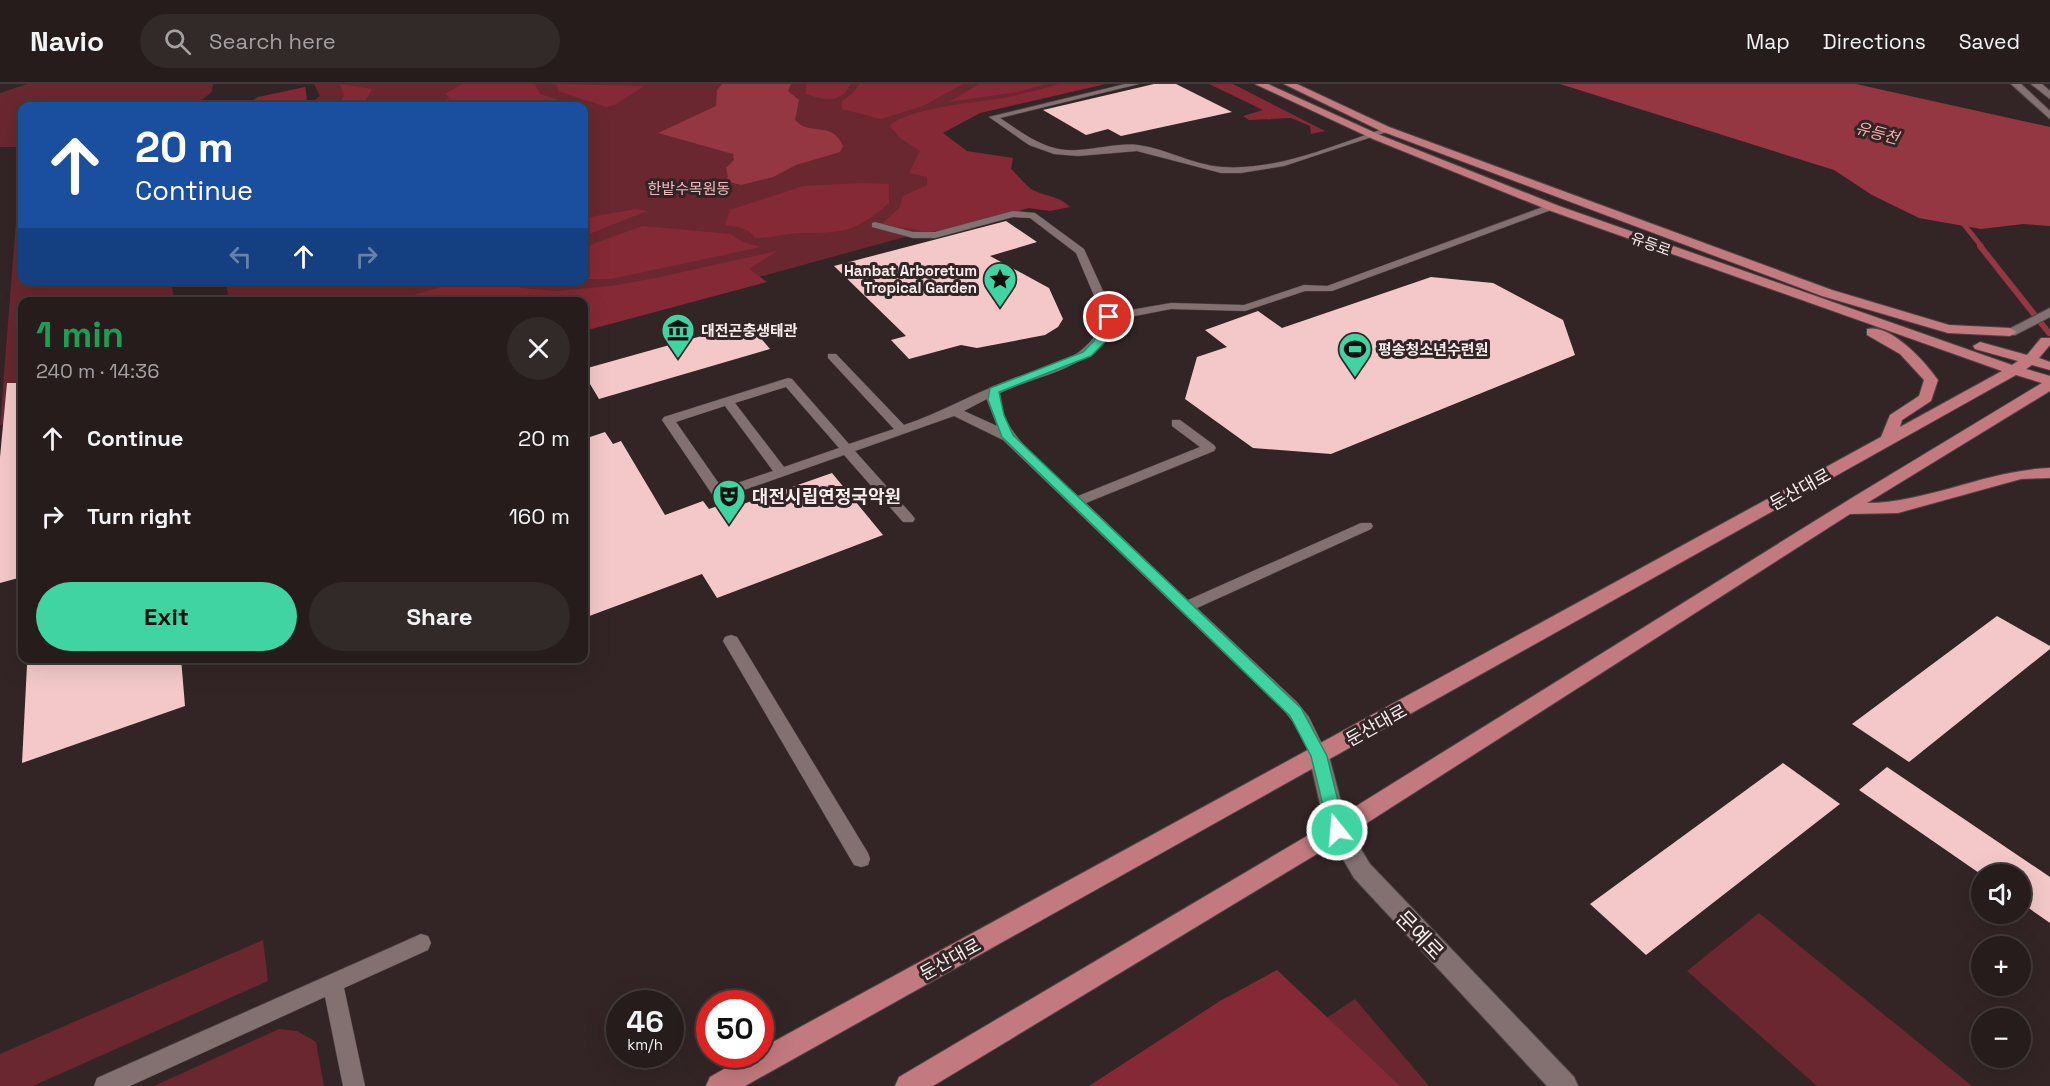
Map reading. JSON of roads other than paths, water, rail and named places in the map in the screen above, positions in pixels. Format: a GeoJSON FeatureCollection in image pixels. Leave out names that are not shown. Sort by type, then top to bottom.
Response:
{"type":"FeatureCollection","features":[{"type":"Feature","properties":{"kind":"main road","name":"유등로"},"geometry":{"type":"LineString","coordinates":[[1260,84],[1371,136],[1551,207],[2050,383]]}},
{"type":"Feature","properties":{"kind":"main road","name":"유등로"},"geometry":{"type":"LineString","coordinates":[[1289,84],[1389,130],[1831,294],[1921,327],[2050,366]]}},
{"type":"Feature","properties":{"kind":"main road"},"geometry":{"type":"LineString","coordinates":[[2016,84],[2050,116]]}},
{"type":"Feature","properties":{"kind":"main road"},"geometry":{"type":"LineString","coordinates":[[2036,84],[2050,96]]}},
{"type":"Feature","properties":{"kind":"main road"},"geometry":{"type":"LineString","coordinates":[[1831,294],[1948,328],[2010,332],[2050,312]]}},
{"type":"Feature","properties":{"kind":"main road"},"geometry":{"type":"LineString","coordinates":[[1815,302],[1841,319],[1898,344],[1922,365],[1931,380],[1926,398],[1894,418],[1888,440]]}},
{"type":"Feature","properties":{"kind":"main road","name":"둔산대로"},"geometry":{"type":"LineString","coordinates":[[719,1086],[2014,370],[2030,360],[2048,339]]}},
{"type":"Feature","properties":{"kind":"main road"},"geometry":{"type":"LineString","coordinates":[[908,1086],[1337,830],[2050,383]]}},
{"type":"Feature","properties":{"kind":"main road"},"geometry":{"type":"LineString","coordinates":[[1846,509],[1898,508],[2020,474],[2050,473]]}},
{"type":"Feature","properties":{"kind":"main road","name":"문예로"},"geometry":{"type":"LineString","coordinates":[[1319,756],[1337,830],[1362,871],[1395,909],[1565,1086]]}},
{"type":"Feature","properties":{"kind":"lane"},"geometry":{"type":"LineString","coordinates":[[1135,84],[993,117],[1038,146],[1054,152],[1078,153],[1115,148],[1139,148],[1220,170],[1268,166],[1389,130]]}},
{"type":"Feature","properties":{"kind":"lane"},"geometry":{"type":"LineString","coordinates":[[1109,317],[1171,306],[1245,308],[1304,288],[1328,289],[1551,207]]}},
{"type":"Feature","properties":{"kind":"lane"},"geometry":{"type":"LineString","coordinates":[[875,225],[913,235],[935,235],[1013,214],[1032,215],[1080,251],[1109,317],[1099,343],[1087,354],[994,391],[951,411],[902,430],[846,449],[718,494],[668,420],[788,382],[846,449],[908,519]]}},
{"type":"Feature","properties":{"kind":"lane"},"geometry":{"type":"LineString","coordinates":[[832,356],[902,430]]}},
{"type":"Feature","properties":{"kind":"lane"},"geometry":{"type":"LineString","coordinates":[[994,391],[993,400],[1008,437]]}},
{"type":"Feature","properties":{"kind":"lane"},"geometry":{"type":"LineString","coordinates":[[727,401],[782,472]]}},
{"type":"Feature","properties":{"kind":"lane"},"geometry":{"type":"LineString","coordinates":[[951,411],[966,415],[1008,437],[1296,712],[1319,756]]}},
{"type":"Feature","properties":{"kind":"lane"},"geometry":{"type":"LineString","coordinates":[[1076,502],[1209,448],[1176,423]]}},
{"type":"Feature","properties":{"kind":"lane"},"geometry":{"type":"LineString","coordinates":[[1186,607],[1366,526]]}},
{"type":"Feature","properties":{"kind":"lane"},"geometry":{"type":"LineString","coordinates":[[730,641],[861,859]]}},
{"type":"Feature","properties":{"kind":"lane"},"geometry":{"type":"LineString","coordinates":[[105,1086],[421,943]]}},
{"type":"Feature","properties":{"kind":"lane"},"geometry":{"type":"LineString","coordinates":[[333,983],[354,1086]]}},
{"type":"Feature","properties":{"kind":"water"},"geometry":{"type":"Polygon","coordinates":[[[722,84],[791,84],[788,91],[799,100],[795,120],[807,128],[833,133],[843,146],[840,152],[796,165],[773,177],[741,185],[726,181],[728,176],[726,168],[734,160],[733,154],[658,133],[716,106],[717,90],[722,84]]]}},
{"type":"Feature","properties":{"kind":"water","name":"유등천"},"geometry":{"type":"Polygon","coordinates":[[[1560,84],[1856,84],[2050,127],[2050,226],[2023,224],[1981,229],[1919,218],[1872,195],[1834,170],[1560,84]]]}},
{"type":"Feature","properties":{"kind":"waterway"},"geometry":{"type":"LineString","coordinates":[[1958,217],[1982,247]]}},
{"type":"Feature","properties":{"kind":"waterway"},"geometry":{"type":"LineString","coordinates":[[1980,246],[2049,333]]}},
{"type":"Feature","properties":{"kind":"place","name":"Hanbat Arboretum Tropical Garden"},"geometry":{"type":"Point","coordinates":[1000,308]}},
{"type":"Feature","properties":{"kind":"place","name":"대전곤충생태관"},"geometry":{"type":"Point","coordinates":[678,359]}},
{"type":"Feature","properties":{"kind":"place","name":"평송청소년수련원"},"geometry":{"type":"Point","coordinates":[1355,378]}},
{"type":"Feature","properties":{"kind":"place","name":"대전시립연정국악원"},"geometry":{"type":"Point","coordinates":[729,525]}},
{"type":"Feature","properties":{"kind":"park label","name":"한밭수목원동"},"geometry":{"type":"Point","coordinates":[689,188]}}]}
